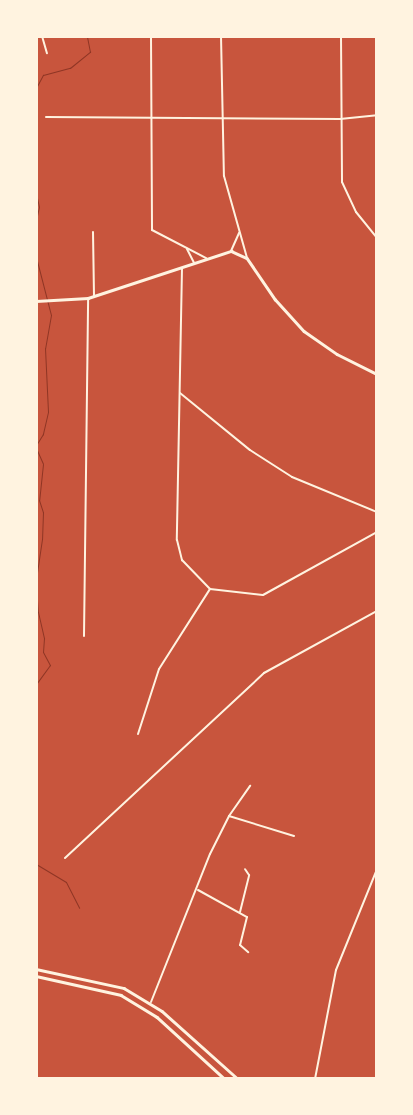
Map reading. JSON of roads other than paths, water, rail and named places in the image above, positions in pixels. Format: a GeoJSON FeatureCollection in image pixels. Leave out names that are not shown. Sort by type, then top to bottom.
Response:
{"type":"FeatureCollection","features":[{"type":"Feature","properties":{"kind":"street"},"geometry":{"type":"LineString","coordinates":[[42,36],[47,53]]}},
{"type":"Feature","properties":{"kind":"street"},"geometry":{"type":"LineString","coordinates":[[151,36],[152,230],[206,258]]}},
{"type":"Feature","properties":{"kind":"street"},"geometry":{"type":"LineString","coordinates":[[222,36],[224,176],[247,258],[275,299],[304,331],[337,354],[377,374]]}},
{"type":"Feature","properties":{"kind":"street"},"geometry":{"type":"LineString","coordinates":[[341,36],[340,119],[342,182],[356,212],[377,238]]}},
{"type":"Feature","properties":{"kind":"street"},"geometry":{"type":"LineString","coordinates":[[46,117],[340,119],[377,115]]}},
{"type":"Feature","properties":{"kind":"street"},"geometry":{"type":"LineString","coordinates":[[93,232],[94,296]]}},
{"type":"Feature","properties":{"kind":"street"},"geometry":{"type":"LineString","coordinates":[[232,251],[239,233]]}},
{"type":"Feature","properties":{"kind":"street"},"geometry":{"type":"LineString","coordinates":[[187,249],[194,264]]}},
{"type":"Feature","properties":{"kind":"street"},"geometry":{"type":"LineString","coordinates":[[36,301],[88,298],[232,251],[247,258]]}},
{"type":"Feature","properties":{"kind":"street"},"geometry":{"type":"LineString","coordinates":[[182,268],[177,540],[182,560],[210,589],[263,595],[377,532]]}},
{"type":"Feature","properties":{"kind":"street"},"geometry":{"type":"LineString","coordinates":[[84,636],[88,298]]}},
{"type":"Feature","properties":{"kind":"street"},"geometry":{"type":"LineString","coordinates":[[180,393],[250,450],[292,476],[377,512]]}},
{"type":"Feature","properties":{"kind":"street"},"geometry":{"type":"LineString","coordinates":[[138,734],[158,669],[210,589]]}},
{"type":"Feature","properties":{"kind":"street"},"geometry":{"type":"LineString","coordinates":[[65,858],[264,673],[377,611]]}},
{"type":"Feature","properties":{"kind":"street"},"geometry":{"type":"LineString","coordinates":[[151,1002],[198,890],[210,854],[229,816],[250,786]]}},
{"type":"Feature","properties":{"kind":"street"},"geometry":{"type":"LineString","coordinates":[[229,816],[294,836]]}},
{"type":"Feature","properties":{"kind":"street"},"geometry":{"type":"LineString","coordinates":[[240,912],[249,875],[245,869]]}},
{"type":"Feature","properties":{"kind":"street"},"geometry":{"type":"LineString","coordinates":[[315,1079],[336,970],[377,869]]}},
{"type":"Feature","properties":{"kind":"street"},"geometry":{"type":"LineString","coordinates":[[198,890],[240,912],[249,919],[240,943],[248,952]]}},
{"type":"Feature","properties":{"kind":"street"},"geometry":{"type":"LineString","coordinates":[[36,968],[116,985],[151,1002],[238,1079]]}},
{"type":"Feature","properties":{"kind":"street"},"geometry":{"type":"LineString","coordinates":[[36,976],[121,995],[158,1017],[225,1079]]}},
{"type":"Feature","properties":{"kind":"street"},"geometry":{"type":"LineString","coordinates":[[202,1059],[208,1053]]}},
{"type":"Feature","properties":{"kind":"waterway"},"geometry":{"type":"LineString","coordinates":[[36,88],[43,75],[70,68],[90,52],[87,36]]}},
{"type":"Feature","properties":{"kind":"waterway"},"geometry":{"type":"LineString","coordinates":[[36,193],[39,207],[36,220]]}},
{"type":"Feature","properties":{"kind":"waterway"},"geometry":{"type":"LineString","coordinates":[[36,257],[51,315],[45,348],[48,412],[43,434],[36,445]]}},
{"type":"Feature","properties":{"kind":"waterway"},"geometry":{"type":"LineString","coordinates":[[36,448],[43,464],[39,500],[43,512],[42,539],[36,579]]}},
{"type":"Feature","properties":{"kind":"waterway"},"geometry":{"type":"LineString","coordinates":[[36,586],[38,612],[44,638],[43,652],[50,665],[36,684]]}},
{"type":"Feature","properties":{"kind":"waterway"},"geometry":{"type":"LineString","coordinates":[[36,864],[66,882],[79,908]]}}]}
